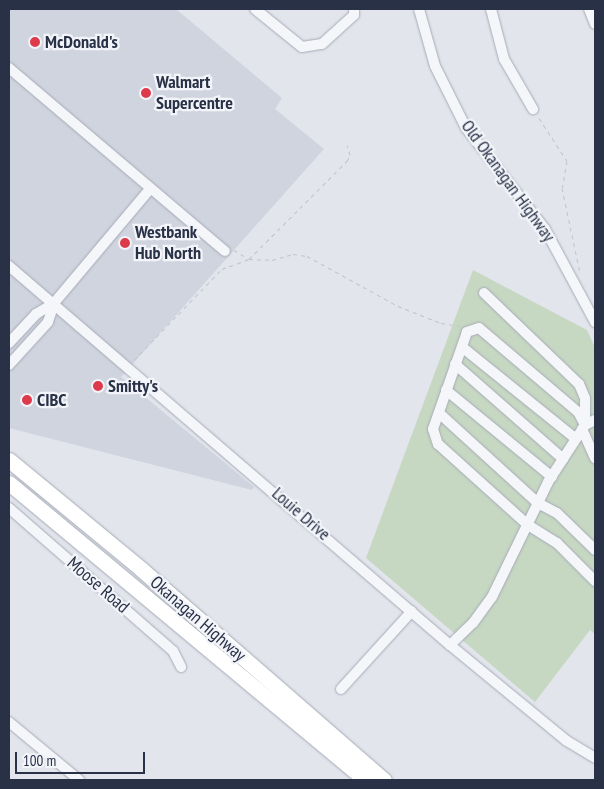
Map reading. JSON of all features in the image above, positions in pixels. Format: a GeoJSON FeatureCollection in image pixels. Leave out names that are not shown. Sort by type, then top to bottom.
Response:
{"type":"FeatureCollection","features":[{"type":"Feature","properties":{"kind":"highway","name":"Okanagan Highway"},"geometry":{"type":"LineString","coordinates":[[9,460],[142,569],[384,780]]}},
{"type":"Feature","properties":{"kind":"highway"},"geometry":{"type":"LineString","coordinates":[[9,472],[99,548],[142,569]]}},
{"type":"Feature","properties":{"kind":"highway","name":"Okanagan Highway"},"geometry":{"type":"LineString","coordinates":[[9,483],[366,780]]}},
{"type":"Feature","properties":{"kind":"street"},"geometry":{"type":"LineString","coordinates":[[255,9],[302,47],[322,44],[354,15],[354,9]]}},
{"type":"Feature","properties":{"kind":"street","name":"Old Okanagan Highway"},"geometry":{"type":"LineString","coordinates":[[419,9],[436,66],[466,128],[545,229],[595,322]]}},
{"type":"Feature","properties":{"kind":"street"},"geometry":{"type":"LineString","coordinates":[[491,9],[504,59],[533,109]]}},
{"type":"Feature","properties":{"kind":"street"},"geometry":{"type":"LineString","coordinates":[[589,9],[595,24]]}},
{"type":"Feature","properties":{"kind":"street"},"geometry":{"type":"LineString","coordinates":[[9,68],[151,188],[226,248]]}},
{"type":"Feature","properties":{"kind":"street"},"geometry":{"type":"LineString","coordinates":[[9,343],[36,314],[54,303],[151,188]]}},
{"type":"Feature","properties":{"kind":"street","name":"Louie Drive"},"geometry":{"type":"LineString","coordinates":[[9,266],[450,645],[567,740],[595,758]]}},
{"type":"Feature","properties":{"kind":"street"},"geometry":{"type":"LineString","coordinates":[[484,293],[579,384],[585,398],[581,431]]}},
{"type":"Feature","properties":{"kind":"street"},"geometry":{"type":"LineString","coordinates":[[9,365],[48,322],[54,303]]}},
{"type":"Feature","properties":{"kind":"street"},"geometry":{"type":"LineString","coordinates":[[595,458],[581,431],[578,412],[479,328],[467,332],[433,428],[438,444],[528,525],[557,543],[595,581]]}},
{"type":"Feature","properties":{"kind":"street"},"geometry":{"type":"LineString","coordinates":[[462,347],[581,431]]}},
{"type":"Feature","properties":{"kind":"street"},"geometry":{"type":"LineString","coordinates":[[455,364],[563,459]]}},
{"type":"Feature","properties":{"kind":"street"},"geometry":{"type":"LineString","coordinates":[[446,390],[552,477]]}},
{"type":"Feature","properties":{"kind":"street"},"geometry":{"type":"LineString","coordinates":[[438,413],[538,503],[557,513],[595,550]]}},
{"type":"Feature","properties":{"kind":"street"},"geometry":{"type":"LineString","coordinates":[[450,645],[473,623],[492,596],[552,477],[581,431],[595,420]]}},
{"type":"Feature","properties":{"kind":"street","name":"Moose Road"},"geometry":{"type":"LineString","coordinates":[[9,508],[173,651],[181,667]]}},
{"type":"Feature","properties":{"kind":"street"},"geometry":{"type":"LineString","coordinates":[[342,689],[412,611]]}},
{"type":"Feature","properties":{"kind":"street"},"geometry":{"type":"LineString","coordinates":[[9,722],[79,780]]}},
{"type":"Feature","properties":{"kind":"path"},"geometry":{"type":"LineString","coordinates":[[533,109],[567,161],[563,196],[580,274]]}},
{"type":"Feature","properties":{"kind":"path"},"geometry":{"type":"LineString","coordinates":[[249,259],[348,161],[350,155],[347,145]]}},
{"type":"Feature","properties":{"kind":"path"},"geometry":{"type":"LineString","coordinates":[[226,248],[249,259]]}},
{"type":"Feature","properties":{"kind":"path"},"geometry":{"type":"LineString","coordinates":[[128,367],[222,269],[249,259],[272,260],[293,254],[307,256],[398,306],[441,324],[459,324],[467,332]]}},
{"type":"Feature","properties":{"kind":"shaded area","name":"Westbank Hub North"},"geometry":{"type":"Polygon","coordinates":[[[9,9],[176,9],[282,98],[275,109],[324,149],[121,377],[254,487],[252,490],[9,428],[9,9]]]}},
{"type":"Feature","properties":{"kind":"green space"},"geometry":{"type":"Polygon","coordinates":[[[473,270],[587,330],[595,348],[595,634],[590,630],[535,702],[366,558],[473,270]]]}},
{"type":"Feature","properties":{"kind":"place","name":"McDonald's"},"geometry":{"type":"Point","coordinates":[35,42]}},
{"type":"Feature","properties":{"kind":"place","name":"Walmart Supercentre"},"geometry":{"type":"Point","coordinates":[146,93]}},
{"type":"Feature","properties":{"kind":"place","name":"Westbank Hub North"},"geometry":{"type":"Point","coordinates":[125,243]}},
{"type":"Feature","properties":{"kind":"place","name":"Smitty's"},"geometry":{"type":"Point","coordinates":[98,386]}},
{"type":"Feature","properties":{"kind":"place","name":"CIBC"},"geometry":{"type":"Point","coordinates":[27,400]}}]}
